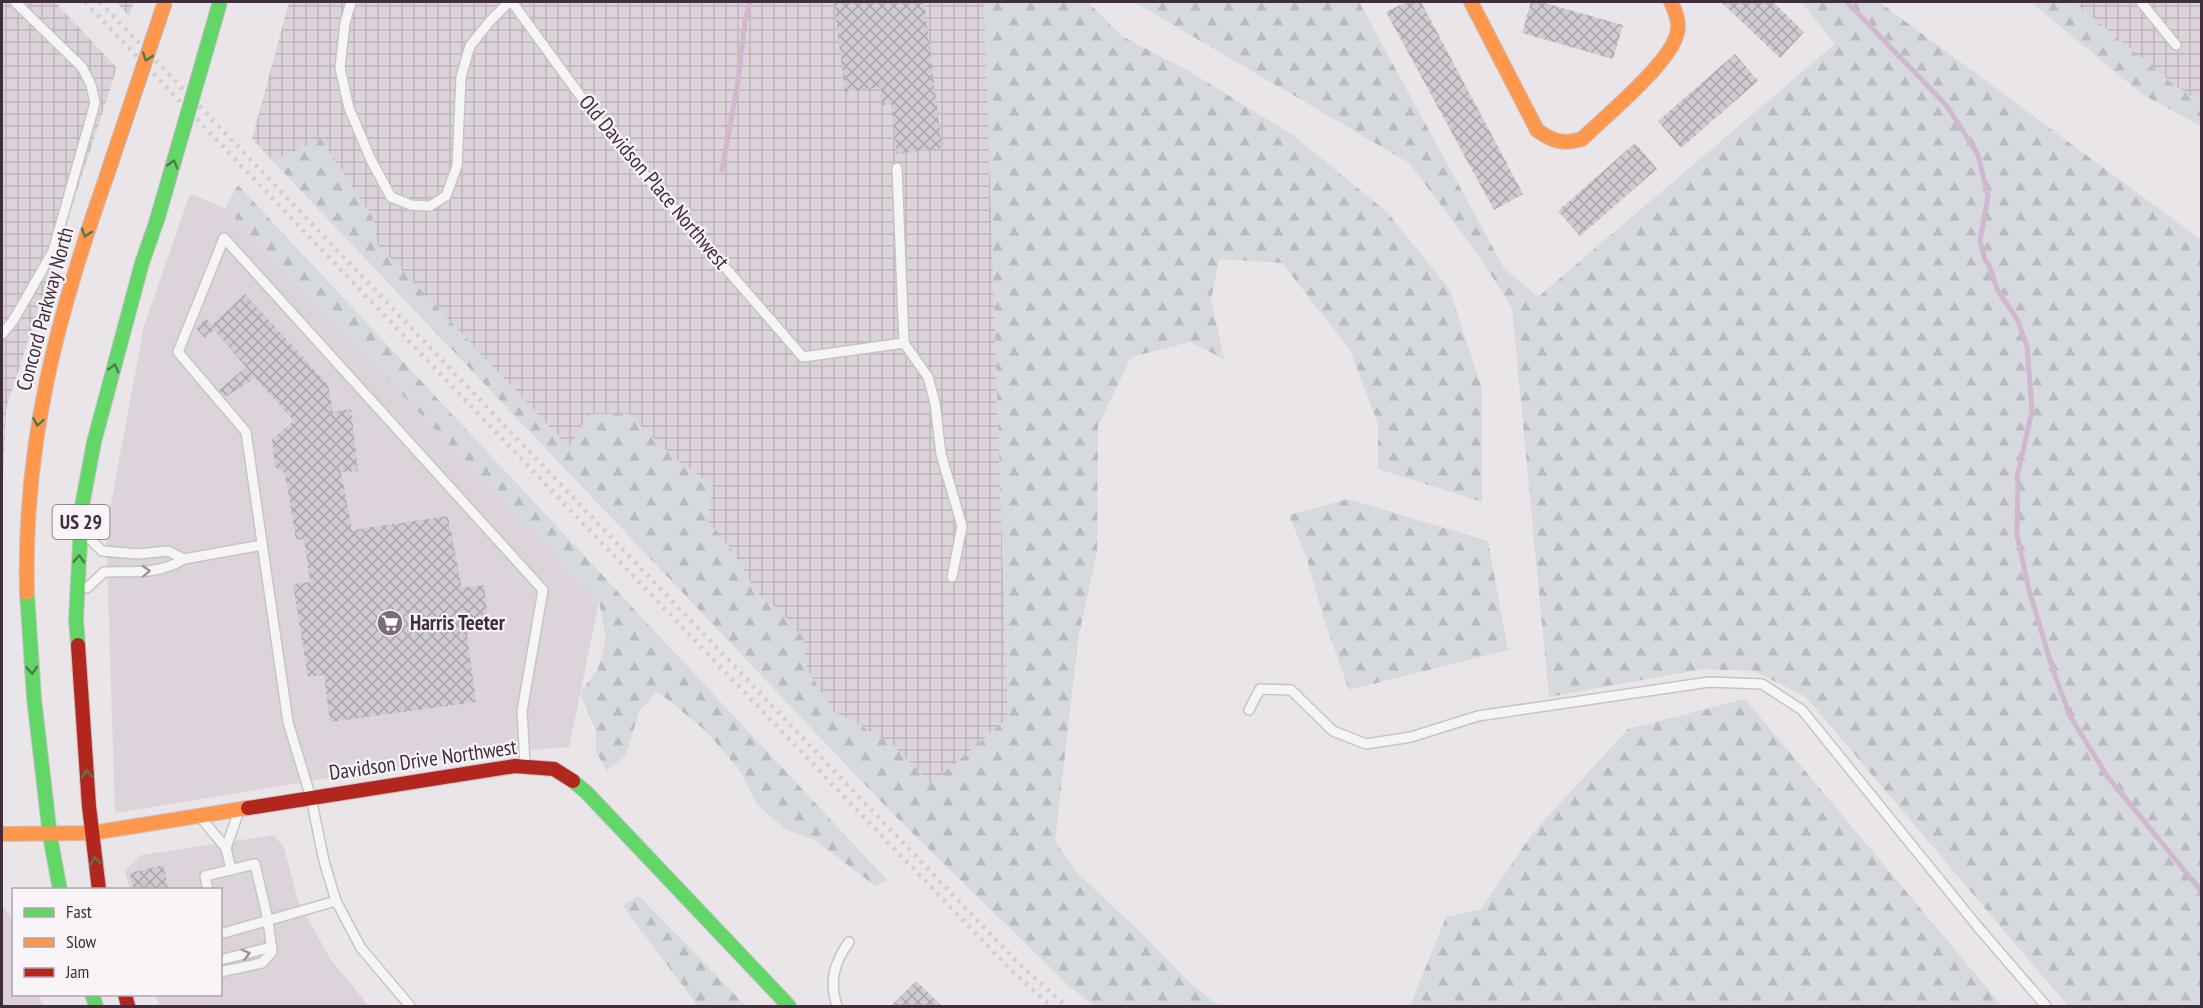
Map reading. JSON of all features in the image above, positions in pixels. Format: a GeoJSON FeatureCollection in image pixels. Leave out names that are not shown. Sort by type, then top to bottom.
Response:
{"type":"FeatureCollection","features":[{"type":"Feature","properties":{"kind":"main road","name":"Concord Parkway North"},"geometry":{"type":"LineString","coordinates":[[60,888],[36,730],[28,600],[28,509],[36,436],[57,338],[85,236],[165,2]]}},
{"type":"Feature","properties":{"kind":"main road","name":"US 29"},"geometry":{"type":"LineString","coordinates":[[99,888],[78,660],[77,598],[82,506],[94,442],[139,274],[157,220],[220,2]]}},
{"type":"Feature","properties":{"kind":"main road"},"geometry":{"type":"LineString","coordinates":[[1471,2],[1537,129],[1551,141],[1568,144],[1582,140],[1666,57],[1677,36],[1678,17],[1671,2]]}},
{"type":"Feature","properties":{"kind":"main road","name":"Davidson Drive Northwest"},"geometry":{"type":"LineString","coordinates":[[2,834],[92,833],[425,778],[525,766],[554,769],[567,776],[587,793],[789,1006]]}},
{"type":"Feature","properties":{"kind":"lane"},"geometry":{"type":"LineString","coordinates":[[2,334],[13,321],[53,251],[95,103],[91,85],[82,67],[15,2]]}},
{"type":"Feature","properties":{"kind":"lane"},"geometry":{"type":"LineString","coordinates":[[351,2],[345,23],[340,68],[349,108],[371,160],[391,197],[411,205],[430,206],[446,196],[457,166],[460,77],[470,46],[490,21],[511,2]]}},
{"type":"Feature","properties":{"kind":"lane","name":"Old Davidson Place Northwest"},"geometry":{"type":"LineString","coordinates":[[511,2],[603,127],[803,357],[904,343]]}},
{"type":"Feature","properties":{"kind":"lane"},"geometry":{"type":"LineString","coordinates":[[2140,2],[2176,45]]}},
{"type":"Feature","properties":{"kind":"lane"},"geometry":{"type":"LineString","coordinates":[[897,168],[904,343],[928,377],[941,454],[962,526],[952,577]]}},
{"type":"Feature","properties":{"kind":"lane"},"geometry":{"type":"LineString","coordinates":[[410,1006],[361,948],[336,901],[324,861],[311,798],[288,722],[246,432],[178,352],[224,238],[543,590],[522,711],[525,766]]}},
{"type":"Feature","properties":{"kind":"lane"},"geometry":{"type":"LineString","coordinates":[[80,530],[102,551],[138,554],[168,550],[184,559]]}},
{"type":"Feature","properties":{"kind":"lane"},"geometry":{"type":"LineString","coordinates":[[77,598],[104,572],[151,572],[172,567],[184,559],[262,545]]}},
{"type":"Feature","properties":{"kind":"lane"},"geometry":{"type":"LineString","coordinates":[[1249,710],[1260,689],[1291,690],[1333,731],[1366,744],[1412,737],[1490,714],[1709,682],[1762,684],[1802,710],[1978,927],[2046,1006]]}},
{"type":"Feature","properties":{"kind":"lane"},"geometry":{"type":"LineString","coordinates":[[226,848],[240,810]]}},
{"type":"Feature","properties":{"kind":"lane"},"geometry":{"type":"LineString","coordinates":[[200,816],[226,848],[231,870]]}},
{"type":"Feature","properties":{"kind":"lane"},"geometry":{"type":"LineString","coordinates":[[208,888],[205,876],[255,864],[268,920],[272,952],[262,963],[222,972]]}},
{"type":"Feature","properties":{"kind":"lane"},"geometry":{"type":"LineString","coordinates":[[222,933],[336,901]]}},
{"type":"Feature","properties":{"kind":"lane"},"geometry":{"type":"LineString","coordinates":[[834,1005],[832,991],[837,960],[849,942]]}},
{"type":"Feature","properties":{"kind":"lane"},"geometry":{"type":"LineString","coordinates":[[222,960],[272,947]]}},
{"type":"Feature","properties":{"kind":"shaded area"},"geometry":{"type":"Polygon","coordinates":[[[2,2],[55,2],[117,68],[6,409],[2,504],[2,2]]]}},
{"type":"Feature","properties":{"kind":"shaded area"},"geometry":{"type":"Polygon","coordinates":[[[116,2],[134,2],[129,16],[116,2]]]}},
{"type":"Feature","properties":{"kind":"shaded area"},"geometry":{"type":"Polygon","coordinates":[[[289,2],[984,2],[1008,718],[895,816],[252,139],[289,2]]]}},
{"type":"Feature","properties":{"kind":"shaded area"},"geometry":{"type":"Polygon","coordinates":[[[2074,2],[2201,2],[2201,102],[2175,86],[2074,2]]]}},
{"type":"Feature","properties":{"kind":"shaded area"},"geometry":{"type":"Polygon","coordinates":[[[190,194],[225,208],[599,602],[569,747],[471,755],[115,813],[106,530],[144,326],[190,194]]]}},
{"type":"Feature","properties":{"kind":"shaded area"},"geometry":{"type":"Polygon","coordinates":[[[274,835],[284,848],[298,901],[331,960],[369,1006],[159,1006],[156,996],[222,996],[222,888],[130,888],[125,871],[141,855],[274,835]]]}},
{"type":"Feature","properties":{"kind":"shaded area"},"geometry":{"type":"Polygon","coordinates":[[[2,906],[12,917],[12,996],[39,996],[43,1006],[2,1006],[2,906]]]}},
{"type":"Feature","properties":{"kind":"green space"},"geometry":{"type":"Polygon","coordinates":[[[984,2],[1088,2],[1122,36],[1192,73],[1294,136],[1387,212],[1450,290],[1482,389],[1482,502],[1378,469],[1378,424],[1350,350],[1282,263],[1219,259],[1211,300],[1224,359],[1190,342],[1131,357],[1098,426],[1097,551],[1078,640],[1055,842],[1077,873],[1192,985],[1220,1006],[1094,1006],[1070,987],[895,816],[273,161],[321,139],[372,216],[378,245],[569,447],[589,414],[629,414],[671,455],[713,486],[708,521],[733,551],[756,592],[778,609],[803,637],[807,669],[834,712],[894,746],[931,784],[1008,718],[984,2]]]}},
{"type":"Feature","properties":{"kind":"green space"},"geometry":{"type":"Polygon","coordinates":[[[1134,2],[1359,2],[1504,268],[1538,297],[1835,44],[1801,2],[1879,2],[2201,240],[2201,1006],[2068,1006],[1806,697],[1754,671],[1703,669],[1549,697],[1512,308],[1480,257],[1409,163],[1134,2]]]}},
{"type":"Feature","properties":{"kind":"green space"},"geometry":{"type":"Polygon","coordinates":[[[2031,2],[2074,2],[2175,86],[2201,102],[2201,126],[2143,95],[2031,2]]]}},
{"type":"Feature","properties":{"kind":"green space"},"geometry":{"type":"Polygon","coordinates":[[[238,185],[888,881],[875,886],[815,840],[785,829],[757,804],[741,772],[707,732],[656,692],[639,712],[626,755],[607,771],[596,752],[596,731],[580,693],[598,669],[606,638],[599,602],[225,208],[238,185]]]}},
{"type":"Feature","properties":{"kind":"green space"},"geometry":{"type":"Polygon","coordinates":[[[1348,499],[1488,541],[1508,650],[1349,690],[1323,616],[1307,559],[1289,515],[1348,499]]]}},
{"type":"Feature","properties":{"kind":"green space"},"geometry":{"type":"Polygon","coordinates":[[[1745,699],[2002,1006],[1410,1006],[1446,917],[1481,909],[1532,834],[1628,729],[1745,699]]]}},
{"type":"Feature","properties":{"kind":"green space"},"geometry":{"type":"Polygon","coordinates":[[[639,896],[746,1006],[698,1006],[623,906],[639,896]]]}},
{"type":"Feature","properties":{"kind":"building"},"geometry":{"type":"Polygon","coordinates":[[[834,2],[924,2],[942,148],[897,154],[891,104],[883,105],[881,87],[845,92],[834,2]]]}},
{"type":"Feature","properties":{"kind":"building"},"geometry":{"type":"Polygon","coordinates":[[[1406,2],[1421,2],[1523,194],[1494,210],[1386,12],[1406,2]]]}},
{"type":"Feature","properties":{"kind":"building"},"geometry":{"type":"Polygon","coordinates":[[[1531,2],[1541,2],[1623,25],[1613,59],[1522,33],[1531,2]]]}},
{"type":"Feature","properties":{"kind":"building"},"geometry":{"type":"Polygon","coordinates":[[[1721,2],[1773,2],[1804,32],[1780,58],[1721,2]]]}},
{"type":"Feature","properties":{"kind":"building"},"geometry":{"type":"Polygon","coordinates":[[[1735,54],[1758,81],[1681,148],[1658,121],[1735,54]]]}},
{"type":"Feature","properties":{"kind":"building"},"geometry":{"type":"Polygon","coordinates":[[[1635,143],[1657,169],[1580,236],[1558,211],[1635,143]]]}},
{"type":"Feature","properties":{"kind":"building","name":"Harris Teeter"},"geometry":{"type":"Polygon","coordinates":[[[245,294],[328,385],[333,412],[351,409],[358,471],[341,472],[352,530],[448,516],[462,588],[484,585],[488,618],[467,635],[476,702],[330,722],[324,675],[308,677],[293,584],[310,582],[304,539],[296,540],[285,473],[275,467],[272,439],[294,421],[255,378],[225,397],[219,390],[246,367],[214,330],[205,338],[196,328],[206,318],[212,325],[245,294]]]}},
{"type":"Feature","properties":{"kind":"building"},"geometry":{"type":"Polygon","coordinates":[[[163,865],[169,888],[134,888],[130,873],[163,865]]]}},
{"type":"Feature","properties":{"kind":"building"},"geometry":{"type":"Polygon","coordinates":[[[916,981],[942,1006],[891,1006],[916,981]]]}},
{"type":"Feature","properties":{"kind":"waterway"},"geometry":{"type":"LineString","coordinates":[[722,170],[738,81],[745,21],[750,2]]}},
{"type":"Feature","properties":{"kind":"waterway"},"geometry":{"type":"LineString","coordinates":[[1847,2],[1947,106],[1978,155],[1988,196],[1980,241],[1998,291],[2017,319],[2027,346],[2032,411],[2017,477],[2017,535],[2029,590],[2053,670],[2070,716],[2107,776],[2202,892]]}},
{"type":"Feature","properties":{"kind":"railway"},"geometry":{"type":"LineString","coordinates":[[85,2],[855,808],[1011,970],[1051,1006]]}},
{"type":"Feature","properties":{"kind":"railway"},"geometry":{"type":"LineString","coordinates":[[100,2],[1018,963],[1066,1006]]}},
{"type":"Feature","properties":{"kind":"traffic: fast"},"geometry":{"type":"LineString","coordinates":[[157,220],[220,2]]}},
{"type":"Feature","properties":{"kind":"traffic: fast"},"geometry":{"type":"LineString","coordinates":[[78,645],[76,619],[82,506],[94,442],[142,263],[157,220]]}},
{"type":"Feature","properties":{"kind":"traffic: fast"},"geometry":{"type":"LineString","coordinates":[[27,593],[34,698],[50,836],[60,888]]}},
{"type":"Feature","properties":{"kind":"traffic: fast"},"geometry":{"type":"LineString","coordinates":[[573,781],[789,1006]]}},
{"type":"Feature","properties":{"kind":"traffic: fast"},"geometry":{"type":"LineString","coordinates":[[93,996],[96,1006]]}},
{"type":"Feature","properties":{"kind":"traffic: slow"},"geometry":{"type":"LineString","coordinates":[[106,178],[165,2]]}},
{"type":"Feature","properties":{"kind":"traffic: slow"},"geometry":{"type":"LineString","coordinates":[[1471,2],[1537,130],[1563,142],[1582,139],[1660,62],[1670,49],[1678,28],[1671,2]]}},
{"type":"Feature","properties":{"kind":"traffic: slow"},"geometry":{"type":"LineString","coordinates":[[27,593],[27,538],[37,433],[58,331],[106,178]]}},
{"type":"Feature","properties":{"kind":"traffic: slow"},"geometry":{"type":"LineString","coordinates":[[2,834],[92,833],[248,808]]}},
{"type":"Feature","properties":{"kind":"traffic: jam"},"geometry":{"type":"LineString","coordinates":[[78,645],[89,806],[99,888]]}},
{"type":"Feature","properties":{"kind":"traffic: jam"},"geometry":{"type":"LineString","coordinates":[[248,808],[515,766],[554,769],[573,781]]}},
{"type":"Feature","properties":{"kind":"traffic: jam"},"geometry":{"type":"LineString","coordinates":[[126,996],[128,1006]]}},
{"type":"Feature","properties":{"kind":"place","name":"Harris Teeter"},"geometry":{"type":"Point","coordinates":[390,623]}}]}
